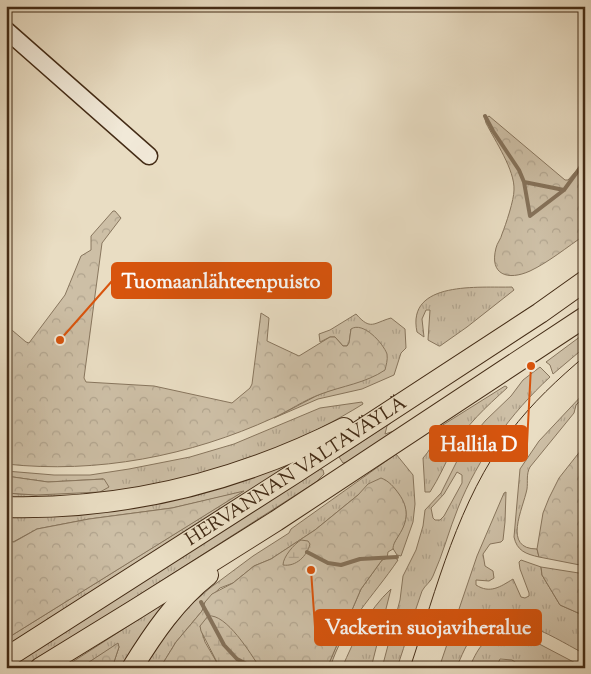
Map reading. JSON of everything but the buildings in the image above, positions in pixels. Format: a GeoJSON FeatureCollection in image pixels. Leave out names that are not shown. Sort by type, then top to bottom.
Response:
{"type":"FeatureCollection","features":[{"type":"Feature","properties":{"kind":"highway","name":"HERVANNAN VALTAVÄYLÄ"},"geometry":{"type":"LineString","coordinates":[[6,658],[296,473],[540,313],[585,281]]}},
{"type":"Feature","properties":{"kind":"highway","name":"HERVANNAN VALTAVÄYLÄ"},"geometry":{"type":"LineString","coordinates":[[40,668],[276,521],[585,317]]}},
{"type":"Feature","properties":{"kind":"highway"},"geometry":{"type":"LineString","coordinates":[[6,507],[69,506],[127,500],[176,491],[224,478],[272,462],[314,443],[430,384]]}},
{"type":"Feature","properties":{"kind":"highway"},"geometry":{"type":"LineString","coordinates":[[132,668],[148,643],[182,599],[201,580],[276,521]]}},
{"type":"Feature","properties":{"kind":"street"},"geometry":{"type":"LineString","coordinates":[[6,30],[149,156]]}},
{"type":"Feature","properties":{"kind":"green space"},"geometry":{"type":"Polygon","coordinates":[[[489,116],[565,180],[568,180],[585,161],[585,235],[551,259],[522,274],[508,275],[502,273],[495,264],[496,248],[508,218],[514,190],[508,165],[486,123],[485,119],[489,116]]]}},
{"type":"Feature","properties":{"kind":"green space"},"geometry":{"type":"Polygon","coordinates":[[[113,211],[121,218],[102,243],[84,378],[86,382],[154,386],[232,403],[250,388],[252,384],[261,313],[269,318],[267,341],[299,356],[330,337],[335,337],[343,346],[347,346],[351,329],[356,327],[367,330],[385,349],[387,360],[385,370],[362,381],[315,396],[279,415],[241,431],[209,443],[176,452],[109,464],[40,466],[6,464],[6,325],[29,343],[65,295],[81,256],[91,250],[91,236],[113,211]]]}},
{"type":"Feature","properties":{"kind":"green space"},"geometry":{"type":"Polygon","coordinates":[[[512,287],[514,290],[440,346],[428,340],[430,310],[426,310],[422,319],[424,337],[417,332],[417,315],[423,303],[434,295],[448,290],[465,288],[512,287]]]}},
{"type":"Feature","properties":{"kind":"green space"},"geometry":{"type":"Polygon","coordinates":[[[356,314],[369,324],[391,318],[405,329],[406,348],[401,353],[394,375],[362,389],[318,399],[274,418],[320,394],[380,373],[351,329],[347,346],[343,346],[335,337],[330,337],[320,342],[319,334],[330,330],[356,314]]]}},
{"type":"Feature","properties":{"kind":"green space"},"geometry":{"type":"Polygon","coordinates":[[[585,333],[585,347],[553,374],[550,365],[546,362],[585,333]]]}},
{"type":"Feature","properties":{"kind":"green space"},"geometry":{"type":"Polygon","coordinates":[[[540,367],[550,377],[509,421],[475,472],[458,508],[432,578],[422,591],[397,668],[382,668],[400,600],[403,576],[416,550],[423,526],[425,510],[441,493],[463,449],[473,435],[511,396],[523,380],[540,367]],[[457,472],[444,494],[431,508],[435,520],[440,520],[444,516],[462,483],[462,475],[457,472]]]}},
{"type":"Feature","properties":{"kind":"green space"},"geometry":{"type":"Polygon","coordinates":[[[505,386],[507,388],[470,424],[452,450],[430,492],[425,492],[423,458],[431,446],[430,433],[505,386]]]}},
{"type":"Feature","properties":{"kind":"green space"},"geometry":{"type":"Polygon","coordinates":[[[585,392],[585,396],[576,405],[574,413],[530,467],[527,489],[517,526],[517,535],[520,542],[526,547],[537,549],[539,557],[530,555],[517,546],[514,537],[520,469],[539,441],[585,392]]]}},
{"type":"Feature","properties":{"kind":"green space"},"geometry":{"type":"Polygon","coordinates":[[[362,402],[363,404],[296,440],[246,461],[197,477],[94,495],[64,498],[6,499],[6,493],[36,495],[103,479],[48,482],[6,476],[6,471],[54,475],[90,475],[129,469],[190,457],[234,444],[320,408],[362,402]]]}},
{"type":"Feature","properties":{"kind":"green space"},"geometry":{"type":"Polygon","coordinates":[[[393,421],[387,426],[385,434],[394,431],[392,433],[343,463],[339,457],[393,421]]]}},
{"type":"Feature","properties":{"kind":"green space"},"geometry":{"type":"Polygon","coordinates":[[[585,445],[585,566],[539,557],[537,549],[543,513],[549,498],[559,478],[585,445]]]}},
{"type":"Feature","properties":{"kind":"green space"},"geometry":{"type":"Polygon","coordinates":[[[318,448],[6,646],[6,639],[242,492],[172,508],[89,519],[37,529],[13,542],[6,541],[6,513],[48,513],[318,448]]]}},
{"type":"Feature","properties":{"kind":"green space"},"geometry":{"type":"Polygon","coordinates":[[[396,454],[413,475],[415,504],[413,522],[401,556],[397,555],[392,547],[404,524],[406,509],[401,498],[385,480],[358,495],[315,530],[271,559],[254,566],[233,583],[220,588],[205,602],[202,611],[176,642],[160,668],[142,668],[148,657],[188,607],[210,588],[253,556],[289,533],[291,529],[396,454]]]}},
{"type":"Feature","properties":{"kind":"green space"},"geometry":{"type":"Polygon","coordinates":[[[319,468],[323,470],[324,474],[316,482],[25,668],[7,668],[319,468]]]}},
{"type":"Feature","properties":{"kind":"green space"},"geometry":{"type":"Polygon","coordinates":[[[6,476],[48,482],[104,479],[109,487],[100,492],[36,495],[6,493],[6,476]]]}},
{"type":"Feature","properties":{"kind":"green space"},"geometry":{"type":"Polygon","coordinates":[[[381,478],[391,484],[402,499],[406,509],[406,520],[393,549],[388,552],[387,558],[382,560],[361,589],[327,668],[260,668],[247,649],[200,626],[205,642],[220,668],[160,668],[176,642],[202,611],[205,602],[212,594],[233,583],[254,566],[271,559],[315,530],[358,495],[368,484],[381,478]]]}},
{"type":"Feature","properties":{"kind":"green space"},"geometry":{"type":"Polygon","coordinates":[[[244,491],[6,639],[6,541],[14,542],[37,529],[89,519],[172,508],[244,491]]]}},
{"type":"Feature","properties":{"kind":"green space"},"geometry":{"type":"Polygon","coordinates":[[[506,492],[503,540],[490,544],[483,554],[485,566],[493,571],[494,578],[489,581],[476,580],[476,585],[481,588],[490,589],[499,587],[513,579],[521,597],[525,598],[529,596],[529,593],[519,562],[521,560],[541,567],[542,575],[560,605],[585,616],[585,654],[530,626],[515,622],[500,622],[487,625],[475,634],[456,668],[439,668],[477,556],[506,492]]]}},
{"type":"Feature","properties":{"kind":"green space"},"geometry":{"type":"Polygon","coordinates":[[[301,540],[308,541],[310,544],[306,553],[300,560],[292,564],[283,565],[289,551],[301,540]]]}},
{"type":"Feature","properties":{"kind":"green space"},"geometry":{"type":"Polygon","coordinates":[[[387,558],[398,560],[351,624],[343,637],[330,668],[327,668],[361,589],[382,560],[387,558]]]}},
{"type":"Feature","properties":{"kind":"green space"},"geometry":{"type":"Polygon","coordinates":[[[541,567],[585,574],[585,616],[560,605],[542,575],[541,567]]]}},
{"type":"Feature","properties":{"kind":"green space"},"geometry":{"type":"Polygon","coordinates":[[[391,589],[371,668],[342,668],[357,636],[375,606],[391,589]]]}},
{"type":"Feature","properties":{"kind":"green space"},"geometry":{"type":"Polygon","coordinates":[[[181,592],[127,668],[112,668],[119,647],[118,644],[80,668],[63,668],[181,592]]]}},
{"type":"Feature","properties":{"kind":"green space"},"geometry":{"type":"Polygon","coordinates":[[[208,616],[215,617],[230,627],[260,668],[220,668],[201,631],[200,626],[208,616]]]}},
{"type":"Feature","properties":{"kind":"green space"},"geometry":{"type":"Polygon","coordinates":[[[503,633],[516,633],[524,636],[585,668],[524,668],[512,660],[500,659],[496,668],[469,668],[475,655],[485,642],[503,633]]]}},
{"type":"Feature","properties":{"kind":"green space"},"geometry":{"type":"Polygon","coordinates":[[[118,643],[119,647],[112,668],[80,668],[118,643]]]}},
{"type":"Feature","properties":{"kind":"waterway"},"geometry":{"type":"LineString","coordinates":[[485,116],[519,170],[524,182],[530,216],[564,190],[585,161]]}},
{"type":"Feature","properties":{"kind":"waterway"},"geometry":{"type":"LineString","coordinates":[[524,182],[564,190]]}},
{"type":"Feature","properties":{"kind":"waterway"},"geometry":{"type":"LineString","coordinates":[[307,552],[328,563],[341,565],[360,559],[397,557]]}},
{"type":"Feature","properties":{"kind":"waterway"},"geometry":{"type":"LineString","coordinates":[[201,602],[224,645],[237,659],[254,668]]}},
{"type":"Feature","properties":{"kind":"tram line"},"geometry":{"type":"LineString","coordinates":[[410,668],[440,576],[476,487],[510,432],[527,411],[585,356]]}},
{"type":"Feature","properties":{"kind":"place","name":"Tuomaanlähteenpuisto"},"geometry":{"type":"Point","coordinates":[60,340]}},
{"type":"Feature","properties":{"kind":"place","name":"Hallila D"},"geometry":{"type":"Point","coordinates":[531,366]}},
{"type":"Feature","properties":{"kind":"place","name":"Vackerin suojaviheralue"},"geometry":{"type":"Point","coordinates":[311,570]}}]}
